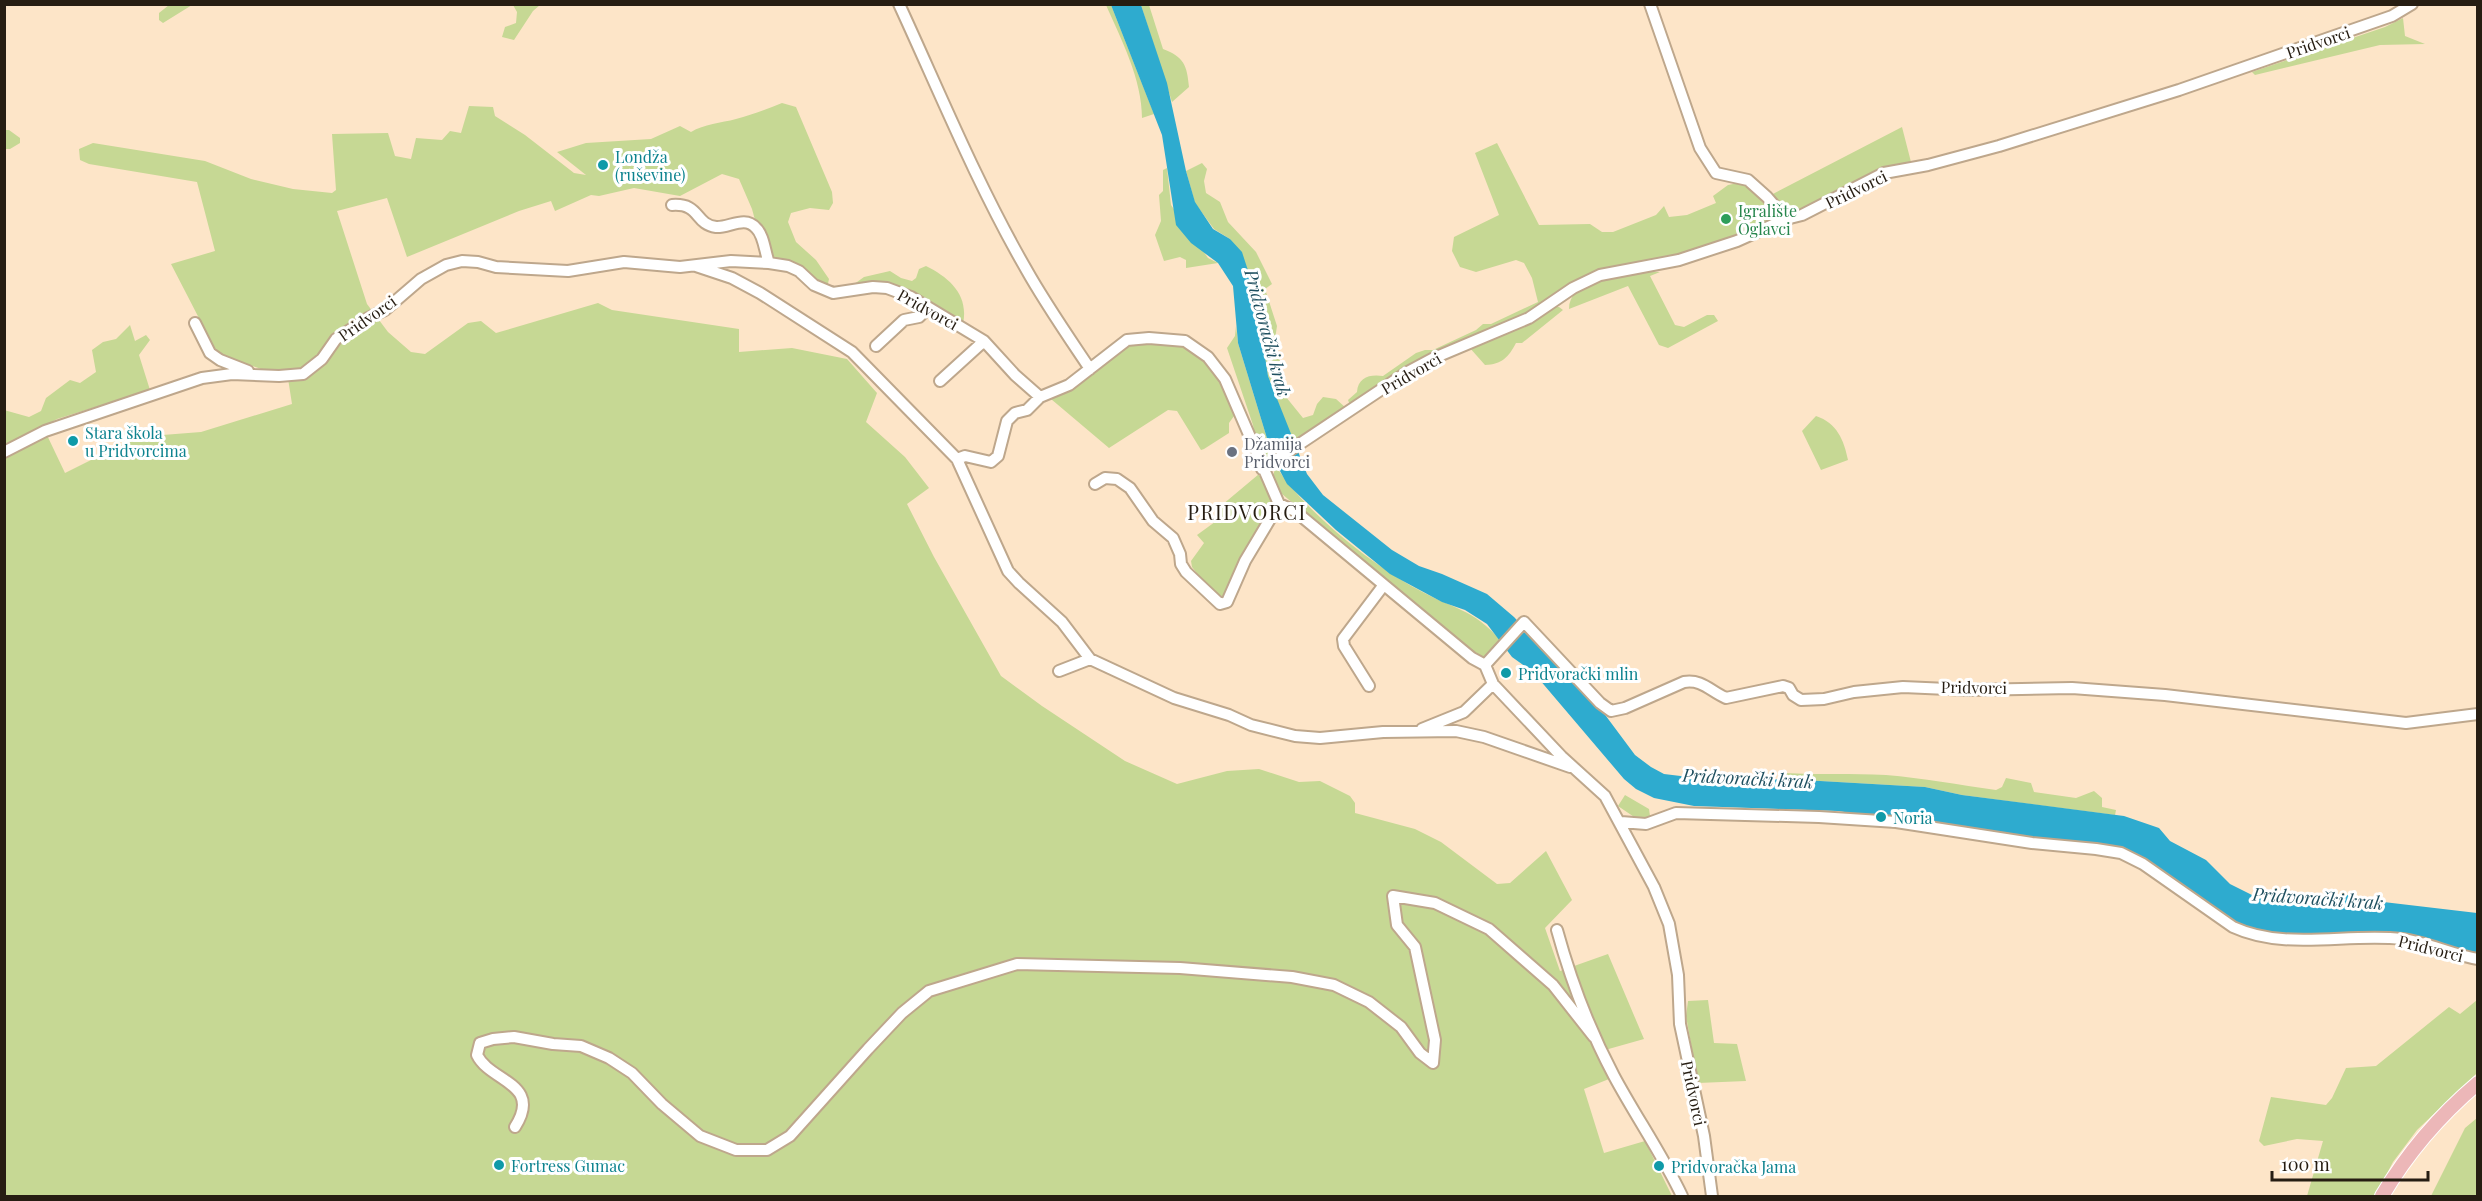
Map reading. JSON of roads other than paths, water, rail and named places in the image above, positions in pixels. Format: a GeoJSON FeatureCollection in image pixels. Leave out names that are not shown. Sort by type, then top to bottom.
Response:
{"type":"FeatureCollection","features":[{"type":"Feature","properties":{"kind":"main road"},"geometry":{"type":"LineString","coordinates":[[2382,1197],[2418,1142],[2478,1083]]}},
{"type":"Feature","properties":{"kind":"street"},"geometry":{"type":"LineString","coordinates":[[899,4],[964,151],[992,206],[1026,270],[1090,369]]}},
{"type":"Feature","properties":{"kind":"street"},"geometry":{"type":"LineString","coordinates":[[1650,4],[1700,148],[1709,164],[1716,173],[1748,180],[1786,219]]}},
{"type":"Feature","properties":{"kind":"street","name":"Pridvorci"},"geometry":{"type":"LineString","coordinates":[[1262,469],[1406,373],[1443,354],[1529,318],[1588,280],[1613,271],[1679,261],[1737,241],[1786,219],[1802,215],[1884,173],[1928,165],[1985,150],[2179,90],[2392,16],[2412,4]]}},
{"type":"Feature","properties":{"kind":"street"},"geometry":{"type":"LineString","coordinates":[[672,206],[687,206],[695,210],[700,219],[717,227],[742,222],[750,223],[758,229],[770,263]]}},
{"type":"Feature","properties":{"kind":"street","name":"Pridvorci"},"geometry":{"type":"LineString","coordinates":[[4,452],[45,431],[202,378],[232,374],[279,376],[303,374],[322,359],[336,339],[385,310],[421,279],[446,265],[462,261],[496,267],[568,271],[610,262],[638,262],[680,267],[731,261],[770,263],[788,266],[799,271],[814,285],[833,293],[873,287],[897,290],[984,341],[1015,375],[1040,397]]}},
{"type":"Feature","properties":{"kind":"street","name":"Pridvorci"},"geometry":{"type":"LineString","coordinates":[[696,266],[732,278],[760,292],[852,352],[957,459],[1008,571],[1062,622],[1090,659],[1174,698],[1229,715],[1251,726],[1295,736],[1320,738],[1419,730],[1456,731],[1484,737],[1576,769]]}},
{"type":"Feature","properties":{"kind":"street"},"geometry":{"type":"LineString","coordinates":[[876,346],[904,320],[919,317],[928,308]]}},
{"type":"Feature","properties":{"kind":"street","name":"Pridvorci"},"geometry":{"type":"LineString","coordinates":[[195,323],[210,353],[220,360],[257,374]]}},
{"type":"Feature","properties":{"kind":"street"},"geometry":{"type":"LineString","coordinates":[[957,459],[965,456],[991,462],[998,456],[1007,421],[1015,413],[1027,410],[1040,397],[1069,385],[1127,340],[1185,341],[1195,346],[1218,367],[1225,378],[1262,469],[1279,504],[1295,511],[1472,658],[1485,664]]}},
{"type":"Feature","properties":{"kind":"street"},"geometry":{"type":"LineString","coordinates":[[940,381],[984,341]]}},
{"type":"Feature","properties":{"kind":"street"},"geometry":{"type":"LineString","coordinates":[[1095,484],[1105,478],[1117,480],[1130,488],[1153,521],[1173,538],[1185,572],[1220,604],[1227,602],[1245,561],[1279,504]]}},
{"type":"Feature","properties":{"kind":"street"},"geometry":{"type":"LineString","coordinates":[[1369,686],[1344,646],[1343,639],[1383,586]]}},
{"type":"Feature","properties":{"kind":"street","name":"Pridvorci"},"geometry":{"type":"LineString","coordinates":[[1712,1197],[1704,1136],[1680,1024],[1678,975],[1669,924],[1654,887],[1605,796],[1493,684],[1485,664],[1524,622],[1600,703],[1611,711],[1625,708],[1684,682],[1693,681],[1702,682],[1726,698],[1783,686],[1789,688],[1793,695],[1801,700],[1811,701],[1854,692],[1903,687],[1970,690],[2072,688],[2165,695],[2406,723],[2478,714]]}},
{"type":"Feature","properties":{"kind":"street"},"geometry":{"type":"LineString","coordinates":[[1059,671],[1090,659]]}},
{"type":"Feature","properties":{"kind":"street"},"geometry":{"type":"LineString","coordinates":[[1419,730],[1464,712],[1493,684]]}},
{"type":"Feature","properties":{"kind":"street","name":"Pridvorci"},"geometry":{"type":"LineString","coordinates":[[1621,822],[1646,824],[1676,813],[1819,817],[1896,822],[2032,843],[2096,849],[2121,854],[2143,864],[2233,927],[2247,934],[2317,940],[2404,939],[2478,959]]}},
{"type":"Feature","properties":{"kind":"street"},"geometry":{"type":"LineString","coordinates":[[515,1127],[522,1116],[522,1100],[517,1088],[481,1064],[477,1055],[480,1043],[514,1037],[581,1046],[609,1058],[632,1073],[662,1104],[700,1136],[736,1150],[767,1150],[790,1137],[902,1013],[929,991],[1017,964],[1180,968],[1292,977],[1334,985],[1369,1002],[1401,1027],[1420,1053],[1433,1063],[1435,1040],[1415,947],[1397,925],[1393,896],[1435,903],[1489,929],[1553,985],[1594,1036]]}},
{"type":"Feature","properties":{"kind":"street"},"geometry":{"type":"LineString","coordinates":[[1557,930],[1568,973],[1594,1036],[1682,1197]]}},
{"type":"Feature","properties":{"kind":"water","name":"Pridvorački krak"},"geometry":{"type":"Polygon","coordinates":[[[1111,5],[1141,5],[1167,83],[1195,202],[1213,229],[1230,239],[1242,252],[1255,292],[1268,376],[1307,474],[1323,495],[1392,550],[1419,566],[1487,594],[1514,617],[1600,708],[1635,755],[1651,767],[1664,774],[1722,781],[1785,779],[1925,787],[1962,795],[2124,816],[2159,828],[2170,841],[2206,860],[2230,884],[2256,897],[2351,895],[2375,901],[2477,913],[2477,954],[2410,936],[2268,934],[2242,928],[2117,848],[2082,842],[2037,841],[1838,811],[1694,806],[1654,798],[1636,789],[1624,779],[1533,672],[1512,657],[1487,624],[1465,610],[1442,602],[1390,574],[1336,530],[1287,484],[1273,458],[1238,343],[1233,286],[1218,263],[1191,243],[1176,225],[1162,135],[1111,5]]]}},
{"type":"Feature","properties":{"kind":"place","name":"Londža (ruševine)"},"geometry":{"type":"Point","coordinates":[603,165]}},
{"type":"Feature","properties":{"kind":"place","name":"Igralište Oglavci"},"geometry":{"type":"Point","coordinates":[1726,219]}},
{"type":"Feature","properties":{"kind":"place","name":"Stara škola u Pridvorcima"},"geometry":{"type":"Point","coordinates":[73,441]}},
{"type":"Feature","properties":{"kind":"place","name":"Džamija Pridvorci"},"geometry":{"type":"Point","coordinates":[1232,452]}},
{"type":"Feature","properties":{"kind":"place","name":"Pridvorački mlin"},"geometry":{"type":"Point","coordinates":[1506,673]}},
{"type":"Feature","properties":{"kind":"place","name":"Noria"},"geometry":{"type":"Point","coordinates":[1881,817]}},
{"type":"Feature","properties":{"kind":"place","name":"Fortress Gumac"},"geometry":{"type":"Point","coordinates":[499,1165]}},
{"type":"Feature","properties":{"kind":"place","name":"Pridvoračka Jama"},"geometry":{"type":"Point","coordinates":[1659,1166]}},
{"type":"Feature","properties":{"kind":"district","name":"PRIDVORCI"},"geometry":{"type":"Point","coordinates":[1247,511]}}]}
